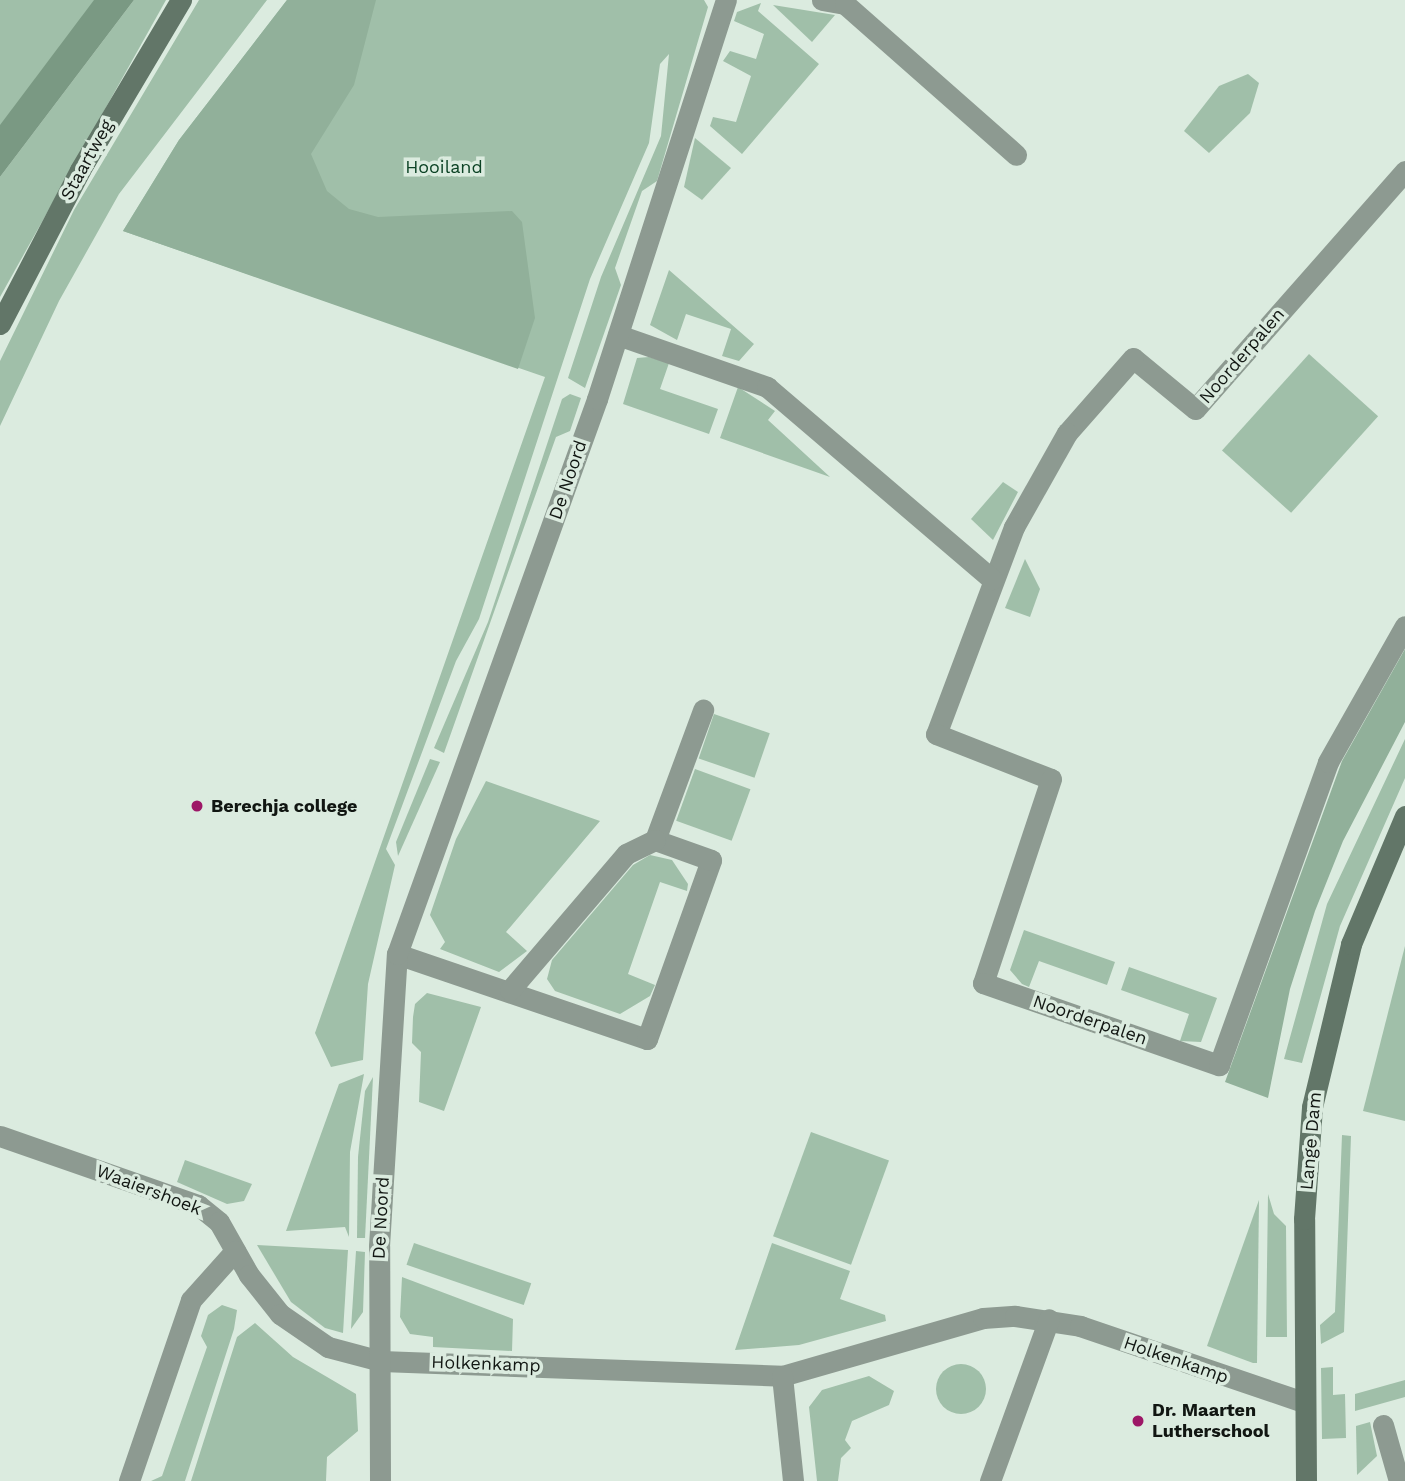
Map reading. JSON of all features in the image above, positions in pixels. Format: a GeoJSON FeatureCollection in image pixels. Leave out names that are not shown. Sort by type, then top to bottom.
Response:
{"type":"FeatureCollection","features":[{"type":"Feature","properties":{"kind":"street","name":"Staartweg"},"geometry":{"type":"LineString","coordinates":[[0,324],[80,170],[181,0]]}},
{"type":"Feature","properties":{"kind":"street","name":"De Noord"},"geometry":{"type":"LineString","coordinates":[[380,1481],[379,1246],[397,954],[618,334],[726,0]]}},
{"type":"Feature","properties":{"kind":"street"},"geometry":{"type":"LineString","coordinates":[[822,0],[845,4],[1016,155]]}},
{"type":"Feature","properties":{"kind":"street","name":"Noorderpalen"},"geometry":{"type":"LineString","coordinates":[[1405,171],[1195,409],[1133,358],[1049,461],[992,579],[936,734],[1051,779],[983,983],[1219,1065],[1328,762],[1405,626]]}},
{"type":"Feature","properties":{"kind":"street"},"geometry":{"type":"LineString","coordinates":[[618,334],[767,387],[992,579]]}},
{"type":"Feature","properties":{"kind":"street"},"geometry":{"type":"LineString","coordinates":[[655,840],[703,710]]}},
{"type":"Feature","properties":{"kind":"street","name":"Lange Dam"},"geometry":{"type":"LineString","coordinates":[[1306,1481],[1303,1402],[1312,1107],[1351,944],[1405,816]]}},
{"type":"Feature","properties":{"kind":"street"},"geometry":{"type":"LineString","coordinates":[[397,954],[647,1038],[711,860],[655,840],[626,853],[510,990]]}},
{"type":"Feature","properties":{"kind":"street","name":"Waaiershoek"},"geometry":{"type":"LineString","coordinates":[[0,1136],[198,1205],[219,1222],[235,1251]]}},
{"type":"Feature","properties":{"kind":"street"},"geometry":{"type":"LineString","coordinates":[[129,1481],[191,1300],[235,1251]]}},
{"type":"Feature","properties":{"kind":"street","name":"Holkenkamp"},"geometry":{"type":"LineString","coordinates":[[235,1251],[258,1290],[294,1325],[328,1346],[381,1361],[782,1376],[983,1318],[1049,1319],[1303,1402]]}},
{"type":"Feature","properties":{"kind":"street"},"geometry":{"type":"LineString","coordinates":[[990,1481],[1049,1319]]}},
{"type":"Feature","properties":{"kind":"street"},"geometry":{"type":"LineString","coordinates":[[782,1376],[793,1481]]}},
{"type":"Feature","properties":{"kind":"street"},"geometry":{"type":"LineString","coordinates":[[1383,1425],[1395,1480]]}},
{"type":"Feature","properties":{"kind":"green space"},"geometry":{"type":"Polygon","coordinates":[[[0,0],[113,0],[0,152],[0,0]]]}},
{"type":"Feature","properties":{"kind":"green space"},"geometry":{"type":"Polygon","coordinates":[[[134,0],[166,0],[0,297],[0,177],[134,0]]]}},
{"type":"Feature","properties":{"kind":"green space"},"geometry":{"type":"Polygon","coordinates":[[[199,0],[267,0],[119,194],[59,301],[0,426],[0,361],[74,210],[199,0]]]}},
{"type":"Feature","properties":{"kind":"green space","name":"Hooiland"},"geometry":{"type":"Polygon","coordinates":[[[287,0],[704,0],[708,7],[657,181],[642,191],[615,268],[621,285],[585,388],[568,378],[601,277],[661,136],[669,54],[660,64],[649,143],[590,279],[479,619],[456,661],[386,849],[395,865],[368,984],[363,1060],[331,1067],[315,1033],[545,377],[123,231],[179,140],[287,0]]]}},
{"type":"Feature","properties":{"kind":"green space"},"geometry":{"type":"Polygon","coordinates":[[[761,3],[758,11],[819,64],[742,154],[710,126],[713,117],[736,122],[751,76],[723,61],[730,51],[756,59],[764,34],[734,21],[737,12],[761,3]]]}},
{"type":"Feature","properties":{"kind":"green space"},"geometry":{"type":"Polygon","coordinates":[[[773,5],[835,15],[812,42],[773,5]]]}},
{"type":"Feature","properties":{"kind":"green space"},"geometry":{"type":"Polygon","coordinates":[[[1248,74],[1259,83],[1250,113],[1209,153],[1184,131],[1219,86],[1248,74]]]}},
{"type":"Feature","properties":{"kind":"green space"},"geometry":{"type":"Polygon","coordinates":[[[695,138],[731,168],[702,200],[684,187],[695,138]]]}},
{"type":"Feature","properties":{"kind":"green space"},"geometry":{"type":"Polygon","coordinates":[[[669,270],[754,344],[739,361],[722,356],[731,329],[686,314],[677,340],[650,325],[669,270]]]}},
{"type":"Feature","properties":{"kind":"green space"},"geometry":{"type":"Polygon","coordinates":[[[1309,354],[1378,416],[1291,513],[1222,451],[1309,354]]]}},
{"type":"Feature","properties":{"kind":"green space"},"geometry":{"type":"Polygon","coordinates":[[[649,357],[669,363],[660,389],[718,409],[709,434],[623,404],[637,358],[649,357]]]}},
{"type":"Feature","properties":{"kind":"green space"},"geometry":{"type":"Polygon","coordinates":[[[738,387],[775,411],[768,420],[830,477],[720,438],[738,387]]]}},
{"type":"Feature","properties":{"kind":"green space"},"geometry":{"type":"Polygon","coordinates":[[[570,394],[581,398],[570,431],[556,437],[444,753],[434,748],[488,622],[562,399],[570,394]]]}},
{"type":"Feature","properties":{"kind":"green space"},"geometry":{"type":"Polygon","coordinates":[[[1003,482],[1018,492],[993,540],[971,519],[1003,482]]]}},
{"type":"Feature","properties":{"kind":"green space"},"geometry":{"type":"Polygon","coordinates":[[[1025,559],[1040,589],[1030,617],[1005,608],[1025,559]]]}},
{"type":"Feature","properties":{"kind":"green space"},"geometry":{"type":"Polygon","coordinates":[[[714,714],[770,733],[754,778],[699,758],[714,714]]]}},
{"type":"Feature","properties":{"kind":"green space"},"geometry":{"type":"Polygon","coordinates":[[[1405,739],[1405,778],[1340,926],[1302,1063],[1284,1059],[1327,904],[1405,739]]]}},
{"type":"Feature","properties":{"kind":"green space"},"geometry":{"type":"Polygon","coordinates":[[[430,759],[440,762],[398,856],[396,842],[430,759]]]}},
{"type":"Feature","properties":{"kind":"green space"},"geometry":{"type":"Polygon","coordinates":[[[695,769],[750,789],[732,841],[676,821],[695,769]]]}},
{"type":"Feature","properties":{"kind":"green space"},"geometry":{"type":"Polygon","coordinates":[[[486,781],[600,821],[506,932],[527,951],[499,972],[440,949],[445,942],[430,915],[456,839],[486,781]]]}},
{"type":"Feature","properties":{"kind":"green space"},"geometry":{"type":"Polygon","coordinates":[[[650,855],[672,860],[688,884],[687,891],[660,882],[628,974],[655,985],[650,996],[620,1014],[555,991],[547,979],[552,960],[633,865],[650,855]]]}},
{"type":"Feature","properties":{"kind":"green space"},"geometry":{"type":"Polygon","coordinates":[[[1024,930],[1115,962],[1107,985],[1039,961],[1029,987],[1022,984],[1010,970],[1024,930]]]}},
{"type":"Feature","properties":{"kind":"green space"},"geometry":{"type":"Polygon","coordinates":[[[1405,946],[1405,1121],[1363,1111],[1405,946]]]}},
{"type":"Feature","properties":{"kind":"green space"},"geometry":{"type":"Polygon","coordinates":[[[1129,967],[1217,998],[1201,1042],[1180,1041],[1189,1014],[1121,990],[1129,967]]]}},
{"type":"Feature","properties":{"kind":"green space"},"geometry":{"type":"Polygon","coordinates":[[[427,993],[481,1007],[444,1111],[419,1102],[421,1052],[412,1043],[413,1017],[415,1004],[427,993]]]}},
{"type":"Feature","properties":{"kind":"green space"},"geometry":{"type":"Polygon","coordinates":[[[364,1074],[350,1152],[349,1237],[345,1227],[286,1231],[339,1084],[364,1074]]]}},
{"type":"Feature","properties":{"kind":"green space"},"geometry":{"type":"Polygon","coordinates":[[[373,1077],[365,1238],[357,1238],[358,1157],[365,1091],[373,1077]]]}},
{"type":"Feature","properties":{"kind":"green space"},"geometry":{"type":"Polygon","coordinates":[[[811,1132],[889,1160],[851,1265],[773,1236],[811,1132]]]}},
{"type":"Feature","properties":{"kind":"green space"},"geometry":{"type":"Polygon","coordinates":[[[1342,1135],[1351,1136],[1344,1332],[1321,1344],[1320,1325],[1335,1312],[1342,1135]]]}},
{"type":"Feature","properties":{"kind":"green space"},"geometry":{"type":"Polygon","coordinates":[[[185,1160],[252,1184],[244,1201],[227,1204],[177,1182],[185,1160]]]}},
{"type":"Feature","properties":{"kind":"green space"},"geometry":{"type":"Polygon","coordinates":[[[1268,1194],[1274,1214],[1286,1226],[1287,1337],[1266,1337],[1268,1194]]]}},
{"type":"Feature","properties":{"kind":"green space"},"geometry":{"type":"Polygon","coordinates":[[[1259,1200],[1257,1363],[1253,1363],[1207,1346],[1259,1200]]]}},
{"type":"Feature","properties":{"kind":"green space"},"geometry":{"type":"Polygon","coordinates":[[[414,1243],[531,1283],[524,1305],[407,1265],[414,1243]]]}},
{"type":"Feature","properties":{"kind":"green space"},"geometry":{"type":"Polygon","coordinates":[[[772,1243],[850,1271],[840,1299],[885,1315],[886,1321],[799,1345],[735,1350],[772,1243]]]}},
{"type":"Feature","properties":{"kind":"green space"},"geometry":{"type":"Polygon","coordinates":[[[257,1245],[348,1250],[343,1333],[325,1328],[291,1302],[257,1245]]]}},
{"type":"Feature","properties":{"kind":"green space"},"geometry":{"type":"Polygon","coordinates":[[[356,1251],[365,1252],[363,1312],[351,1329],[356,1251]]]}},
{"type":"Feature","properties":{"kind":"green space"},"geometry":{"type":"Polygon","coordinates":[[[402,1277],[513,1319],[512,1351],[433,1347],[433,1337],[410,1334],[400,1317],[402,1277]]]}},
{"type":"Feature","properties":{"kind":"green space"},"geometry":{"type":"Polygon","coordinates":[[[222,1305],[237,1310],[234,1329],[185,1481],[151,1481],[162,1476],[207,1347],[201,1336],[208,1315],[222,1305]]]}},
{"type":"Feature","properties":{"kind":"green space"},"geometry":{"type":"Polygon","coordinates":[[[255,1323],[293,1357],[356,1394],[358,1431],[327,1457],[326,1481],[191,1481],[237,1337],[255,1323]]]}},
{"type":"Feature","properties":{"kind":"green space"},"geometry":{"type":"Polygon","coordinates":[[[961,1364],[979,1371],[986,1389],[979,1407],[961,1414],[943,1407],[936,1389],[943,1371],[961,1364]]]}},
{"type":"Feature","properties":{"kind":"green space"},"geometry":{"type":"Polygon","coordinates":[[[1333,1367],[1333,1395],[1345,1394],[1346,1438],[1322,1439],[1321,1368],[1333,1367]]]}},
{"type":"Feature","properties":{"kind":"green space"},"geometry":{"type":"Polygon","coordinates":[[[869,1376],[894,1391],[889,1405],[852,1421],[845,1440],[851,1448],[841,1458],[838,1481],[817,1481],[809,1407],[822,1390],[869,1376]]]}},
{"type":"Feature","properties":{"kind":"green space"},"geometry":{"type":"Polygon","coordinates":[[[1405,1380],[1405,1397],[1355,1411],[1355,1394],[1405,1380]]]}},
{"type":"Feature","properties":{"kind":"green space"},"geometry":{"type":"Polygon","coordinates":[[[1370,1422],[1377,1456],[1357,1475],[1356,1426],[1370,1422]]]}},
{"type":"Feature","properties":{"kind":"shaded area"},"geometry":{"type":"Polygon","coordinates":[[[94,0],[134,0],[0,177],[0,125],[94,0]]]}},
{"type":"Feature","properties":{"kind":"shaded area"},"geometry":{"type":"Polygon","coordinates":[[[287,0],[376,0],[354,85],[311,154],[327,191],[349,209],[378,217],[512,211],[522,222],[535,318],[518,369],[123,231],[179,140],[287,0]]]}},
{"type":"Feature","properties":{"kind":"shaded area"},"geometry":{"type":"Polygon","coordinates":[[[1405,649],[1405,722],[1343,841],[1315,911],[1290,989],[1268,1098],[1225,1082],[1342,761],[1405,649]]]}},
{"type":"Feature","properties":{"kind":"place","name":"Berechja college"},"geometry":{"type":"Point","coordinates":[197,806]}},
{"type":"Feature","properties":{"kind":"place","name":"Dr. Maarten Lutherschool"},"geometry":{"type":"Point","coordinates":[1138,1421]}}]}
